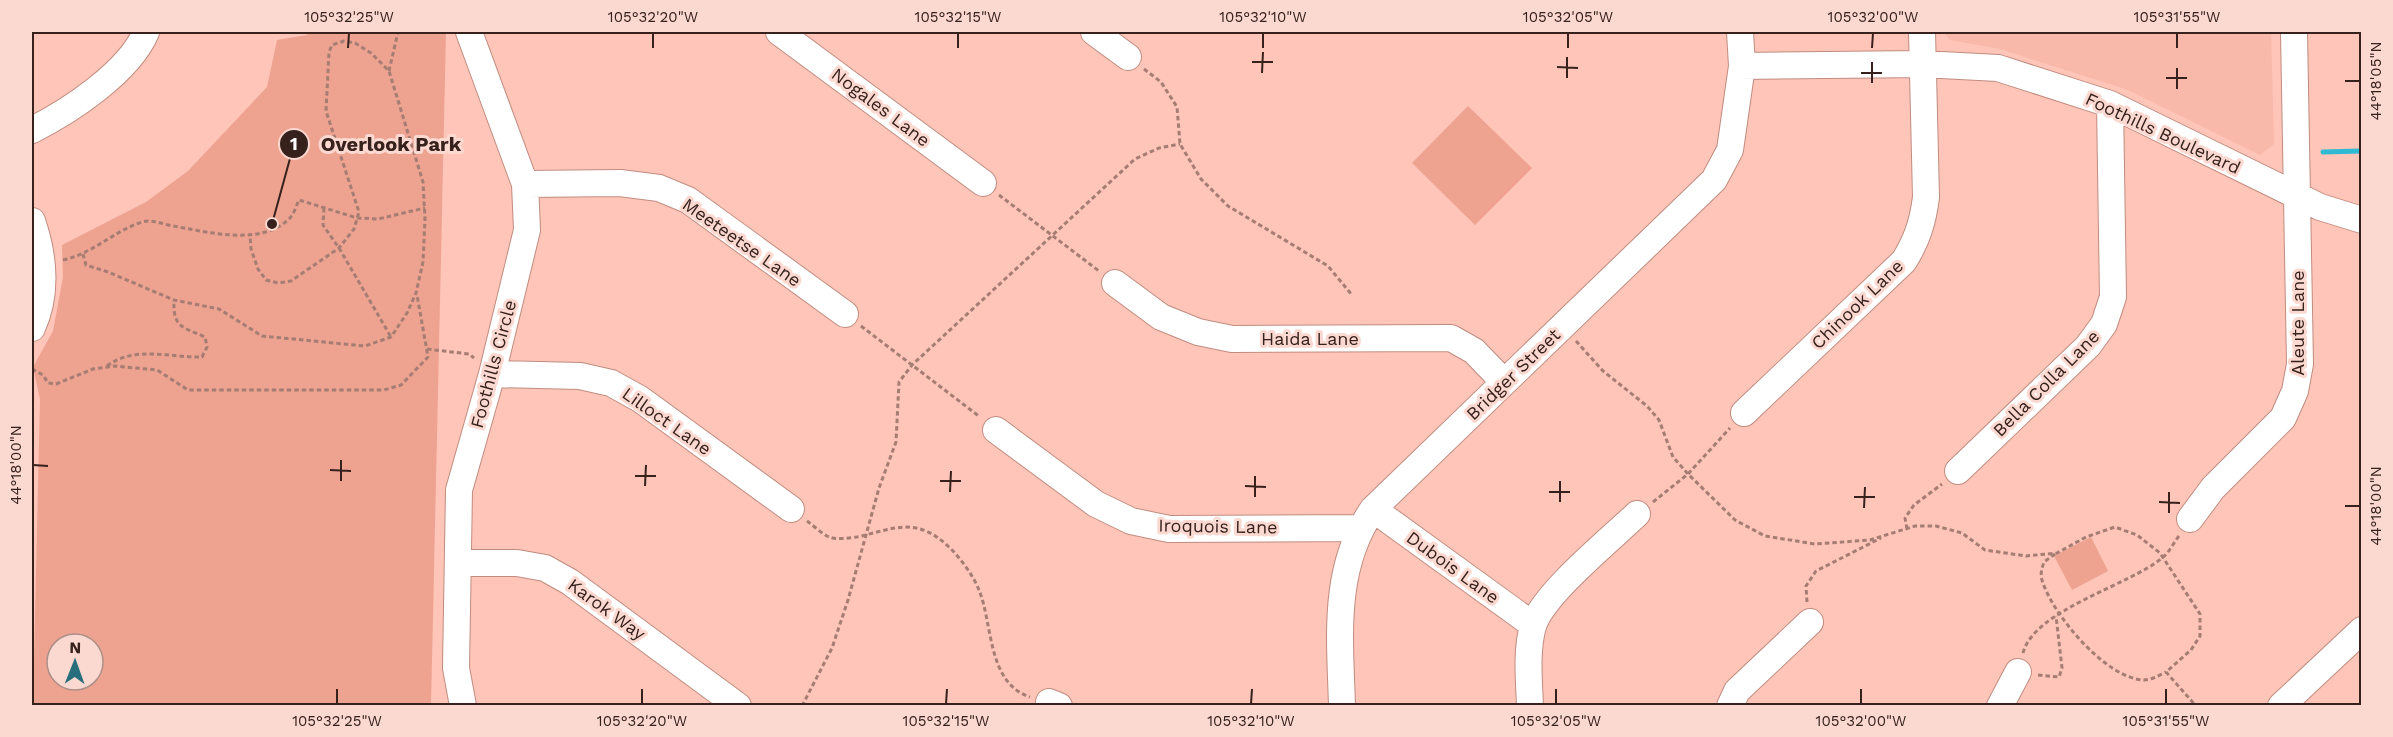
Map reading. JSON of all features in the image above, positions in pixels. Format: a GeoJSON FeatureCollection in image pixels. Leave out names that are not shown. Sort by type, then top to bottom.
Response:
{"type":"FeatureCollection","features":[{"type":"Feature","properties":{"kind":"street"},"geometry":{"type":"LineString","coordinates":[[32,130],[59,116],[113,75],[146,32]]}},
{"type":"Feature","properties":{"kind":"street","name":"Foothills Circle"},"geometry":{"type":"LineString","coordinates":[[463,705],[456,668],[459,490],[492,374],[527,230],[525,184],[469,32]]}},
{"type":"Feature","properties":{"kind":"street","name":"Nogales Lane"},"geometry":{"type":"LineString","coordinates":[[779,32],[983,183]]}},
{"type":"Feature","properties":{"kind":"street"},"geometry":{"type":"LineString","coordinates":[[1094,32],[1128,57]]}},
{"type":"Feature","properties":{"kind":"street"},"geometry":{"type":"LineString","coordinates":[[1740,32],[1742,66]]}},
{"type":"Feature","properties":{"kind":"street","name":"Chinook Lane"},"geometry":{"type":"LineString","coordinates":[[1744,413],[1904,261],[1916,242],[1924,220],[1926,197],[1922,32]]}},
{"type":"Feature","properties":{"kind":"street","name":"Aleute Lane"},"geometry":{"type":"LineString","coordinates":[[2190,519],[2213,488],[2283,418],[2295,391],[2300,364],[2295,195],[2294,32]]}},
{"type":"Feature","properties":{"kind":"street","name":"Foothills Boulevard"},"geometry":{"type":"LineString","coordinates":[[1742,66],[1922,64],[1998,68],[2110,104],[2320,207],[2361,220]]}},
{"type":"Feature","properties":{"kind":"street","name":"Bridger Street"},"geometry":{"type":"LineString","coordinates":[[1342,705],[1340,610],[1346,565],[1367,518],[1504,382],[1714,180],[1730,150],[1742,66]]}},
{"type":"Feature","properties":{"kind":"street","name":"Bella Colla Lane"},"geometry":{"type":"LineString","coordinates":[[1958,471],[2088,346],[2104,324],[2113,297],[2110,104]]}},
{"type":"Feature","properties":{"kind":"street","name":"Meeteetse Lane"},"geometry":{"type":"LineString","coordinates":[[525,184],[620,183],[659,188],[688,200],[845,314]]}},
{"type":"Feature","properties":{"kind":"street"},"geometry":{"type":"LineString","coordinates":[[32,221],[42,268],[42,296],[32,328]]}},
{"type":"Feature","properties":{"kind":"street","name":"Haida Lane"},"geometry":{"type":"LineString","coordinates":[[1115,283],[1161,317],[1198,332],[1232,339],[1451,338],[1474,351],[1504,382]]}},
{"type":"Feature","properties":{"kind":"street","name":"Lilloct Lane"},"geometry":{"type":"LineString","coordinates":[[492,374],[579,376],[611,383],[640,399],[791,509]]}},
{"type":"Feature","properties":{"kind":"street","name":"Iroquois Lane"},"geometry":{"type":"LineString","coordinates":[[996,430],[1096,504],[1131,520],[1169,528],[1367,518]]}},
{"type":"Feature","properties":{"kind":"street"},"geometry":{"type":"LineString","coordinates":[[1530,705],[1529,656],[1533,625],[1550,597],[1637,514]]}},
{"type":"Feature","properties":{"kind":"street","name":"Dubois Lane"},"geometry":{"type":"LineString","coordinates":[[1367,518],[1533,625]]}},
{"type":"Feature","properties":{"kind":"street","name":"Karok Way"},"geometry":{"type":"LineString","coordinates":[[458,563],[517,563],[544,568],[570,582],[738,705]]}},
{"type":"Feature","properties":{"kind":"street"},"geometry":{"type":"LineString","coordinates":[[1730,705],[1737,691],[1810,622]]}},
{"type":"Feature","properties":{"kind":"street"},"geometry":{"type":"LineString","coordinates":[[2281,705],[2361,630]]}},
{"type":"Feature","properties":{"kind":"street"},"geometry":{"type":"LineString","coordinates":[[2000,705],[2018,672]]}},
{"type":"Feature","properties":{"kind":"path"},"geometry":{"type":"LineString","coordinates":[[389,71],[398,32]]}},
{"type":"Feature","properties":{"kind":"path"},"geometry":{"type":"LineString","coordinates":[[83,254],[86,266],[108,272],[174,300],[219,309],[246,329],[262,336],[365,346],[391,337],[407,313],[416,293],[423,262],[425,208],[423,182],[389,71],[370,53],[355,43],[344,41],[332,45],[329,52],[326,111],[359,212],[354,229],[339,248],[291,281],[278,284],[266,280],[258,269],[250,249],[250,234]]}},
{"type":"Feature","properties":{"kind":"path"},"geometry":{"type":"LineString","coordinates":[[1128,57],[1161,82],[1177,107],[1180,144],[1201,178],[1228,206],[1328,266],[1352,295]]}},
{"type":"Feature","properties":{"kind":"path"},"geometry":{"type":"LineString","coordinates":[[802,705],[832,648],[896,442],[899,382],[912,365],[1135,159],[1159,148],[1180,144]]}},
{"type":"Feature","properties":{"kind":"path"},"geometry":{"type":"LineString","coordinates":[[983,183],[1115,283]]}},
{"type":"Feature","properties":{"kind":"path"},"geometry":{"type":"LineString","coordinates":[[59,261],[83,254],[142,222],[156,221],[219,234],[250,234],[275,229],[290,218],[299,200],[357,218],[378,219],[425,208]]}},
{"type":"Feature","properties":{"kind":"path"},"geometry":{"type":"LineString","coordinates":[[324,208],[323,225],[391,337]]}},
{"type":"Feature","properties":{"kind":"path"},"geometry":{"type":"LineString","coordinates":[[32,369],[43,375],[48,383],[56,384],[93,369],[157,370],[188,390],[197,391],[365,392],[401,385],[422,367],[428,357],[416,293]]}},
{"type":"Feature","properties":{"kind":"path"},"geometry":{"type":"LineString","coordinates":[[106,368],[115,361],[149,353],[202,357],[207,347],[205,338],[177,324],[173,316],[174,300]]}},
{"type":"Feature","properties":{"kind":"path"},"geometry":{"type":"LineString","coordinates":[[845,314],[996,430]]}},
{"type":"Feature","properties":{"kind":"path"},"geometry":{"type":"LineString","coordinates":[[1562,326],[1603,371],[1647,406],[1659,420],[1673,457],[1688,474],[1735,520],[1765,536],[1815,544],[1870,540],[1907,529],[1936,526],[1962,533],[1985,550],[2026,556],[2057,553]]}},
{"type":"Feature","properties":{"kind":"path"},"geometry":{"type":"LineString","coordinates":[[427,349],[469,354],[492,374]]}},
{"type":"Feature","properties":{"kind":"path"},"geometry":{"type":"LineString","coordinates":[[1637,514],[1688,474],[1744,413]]}},
{"type":"Feature","properties":{"kind":"path"},"geometry":{"type":"LineString","coordinates":[[1907,529],[1905,518],[1914,505],[1958,471]]}},
{"type":"Feature","properties":{"kind":"path"},"geometry":{"type":"LineString","coordinates":[[791,509],[830,538],[866,535],[897,526],[916,526],[934,534],[952,550],[979,590],[999,665],[1009,685],[1020,693],[1054,704]]}},
{"type":"Feature","properties":{"kind":"path"},"geometry":{"type":"LineString","coordinates":[[2056,616],[2062,668],[2059,677],[2018,672],[2026,642],[2056,616],[2060,613],[2163,558],[2190,519]]}},
{"type":"Feature","properties":{"kind":"path"},"geometry":{"type":"LineString","coordinates":[[2115,527],[2138,535],[2163,558],[2200,614],[2200,636],[2191,650],[2166,672],[2145,680],[2110,668],[2087,647],[2060,613],[2041,578],[2044,561],[2057,553],[2086,537],[2115,527]]}},
{"type":"Feature","properties":{"kind":"path"},"geometry":{"type":"LineString","coordinates":[[1810,622],[1806,586],[1816,571],[1886,535]]}},
{"type":"Feature","properties":{"kind":"path"},"geometry":{"type":"LineString","coordinates":[[2166,672],[2196,705]]}},
{"type":"Feature","properties":{"kind":"shaded area"},"geometry":{"type":"Polygon","coordinates":[[[308,32],[446,32],[431,705],[33,705],[40,399],[33,367],[53,331],[63,277],[62,245],[146,202],[188,171],[267,87],[277,40],[307,35],[308,32]]]}},
{"type":"Feature","properties":{"kind":"shaded area"},"geometry":{"type":"Polygon","coordinates":[[[1943,32],[2271,32],[2274,144],[2260,155],[2128,90],[2000,49],[1950,40],[1943,32]]]}},
{"type":"Feature","properties":{"kind":"shaded area"},"geometry":{"type":"Polygon","coordinates":[[[1468,106],[1532,168],[1475,225],[1412,163],[1468,106]]]}},
{"type":"Feature","properties":{"kind":"shaded area"},"geometry":{"type":"Polygon","coordinates":[[[2091,537],[2108,571],[2072,590],[2054,556],[2091,537]]]}},
{"type":"Feature","properties":{"kind":"waterway"},"geometry":{"type":"LineString","coordinates":[[2323,152],[2362,151]]}},
{"type":"Feature","properties":{"kind":"place","name":"Overlook Park"},"geometry":{"type":"Point","coordinates":[272,224]}}]}
